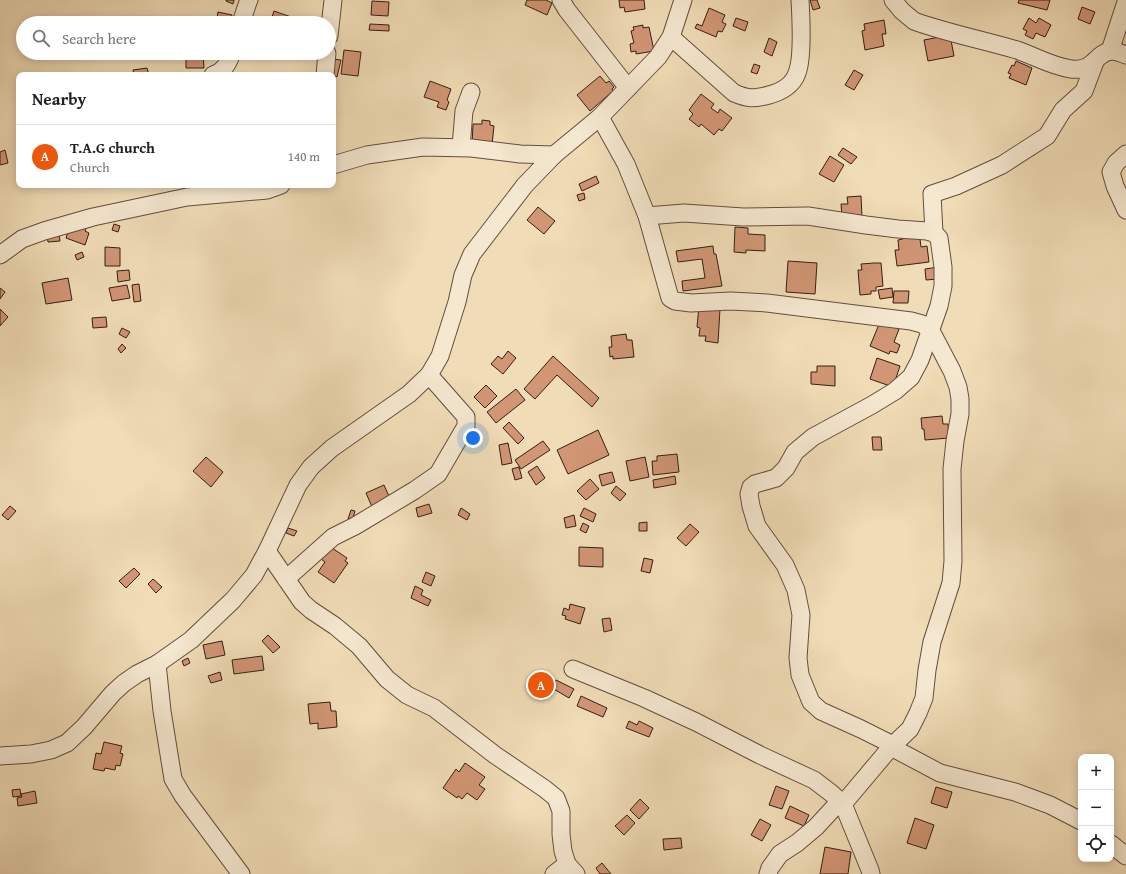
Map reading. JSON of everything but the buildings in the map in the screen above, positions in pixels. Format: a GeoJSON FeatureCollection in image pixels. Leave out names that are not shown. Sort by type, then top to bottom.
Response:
{"type":"FeatureCollection","features":[{"type":"Feature","properties":{"kind":"street"},"geometry":{"type":"LineString","coordinates":[[243,16],[250,0]]}},
{"type":"Feature","properties":{"kind":"street"},"geometry":{"type":"LineString","coordinates":[[331,16],[333,0]]}},
{"type":"Feature","properties":{"kind":"street"},"geometry":{"type":"LineString","coordinates":[[561,0],[567,10],[628,88]]}},
{"type":"Feature","properties":{"kind":"street"},"geometry":{"type":"LineString","coordinates":[[0,756],[31,754],[51,750],[68,743],[113,693],[124,683],[137,674],[157,664],[191,640],[233,600],[254,575],[267,552],[298,485],[311,467],[332,448],[409,394],[429,375],[440,356],[457,302],[463,275],[472,254],[525,184],[554,155],[600,117],[658,57],[671,37],[683,0]]}},
{"type":"Feature","properties":{"kind":"street"},"geometry":{"type":"LineString","coordinates":[[671,37],[734,93],[746,98],[760,98],[777,93],[791,84],[797,74],[801,38],[800,0]]}},
{"type":"Feature","properties":{"kind":"street"},"geometry":{"type":"LineString","coordinates":[[893,0],[902,11],[914,21],[1019,51],[1049,64],[1079,69],[1086,68],[1104,54],[1118,53],[1126,2]]}},
{"type":"Feature","properties":{"kind":"street"},"geometry":{"type":"LineString","coordinates":[[221,72],[229,60]]}},
{"type":"Feature","properties":{"kind":"street"},"geometry":{"type":"LineString","coordinates":[[325,72],[326,60]]}},
{"type":"Feature","properties":{"kind":"street"},"geometry":{"type":"LineString","coordinates":[[934,233],[932,194],[956,186],[1002,165],[1047,136],[1063,110],[1084,91],[1094,62]]}},
{"type":"Feature","properties":{"kind":"street"},"geometry":{"type":"LineString","coordinates":[[461,148],[464,111],[471,92]]}},
{"type":"Feature","properties":{"kind":"street"},"geometry":{"type":"LineString","coordinates":[[600,117],[626,164],[647,216],[670,298],[675,301],[691,303],[731,301],[767,303],[911,321],[922,324],[930,329],[952,371],[958,386],[960,414],[954,442],[952,469],[954,561],[951,583],[932,642],[924,698],[910,729],[892,746],[874,770],[816,827],[797,843],[780,854],[770,868],[768,874]]}},
{"type":"Feature","properties":{"kind":"street"},"geometry":{"type":"LineString","coordinates":[[336,163],[367,155],[423,147],[461,148],[520,154],[554,155]]}},
{"type":"Feature","properties":{"kind":"street"},"geometry":{"type":"LineString","coordinates":[[1126,154],[1116,163],[1111,172],[1115,186],[1126,210]]}},
{"type":"Feature","properties":{"kind":"street"},"geometry":{"type":"LineString","coordinates":[[0,255],[22,239],[44,231],[186,191],[267,190],[273,188]]}},
{"type":"Feature","properties":{"kind":"street"},"geometry":{"type":"LineString","coordinates":[[647,216],[684,213],[743,217],[808,216],[866,225],[926,231],[934,233],[939,238],[943,267],[943,286],[939,306],[920,360],[911,377],[895,392],[872,406],[813,437],[795,452],[786,468],[776,478],[755,484],[751,487],[749,494],[751,506],[757,526],[785,565],[796,590],[801,615],[798,658],[800,675],[811,702],[821,710],[861,729],[940,773],[1022,795],[1050,805],[1078,819]]}},
{"type":"Feature","properties":{"kind":"street"},"geometry":{"type":"LineString","coordinates":[[286,579],[333,537],[355,526],[416,490],[438,474],[466,426],[466,417],[429,375]]}},
{"type":"Feature","properties":{"kind":"street"},"geometry":{"type":"LineString","coordinates":[[267,552],[302,602],[359,646],[387,679],[407,695],[434,708],[495,755],[546,789],[556,798],[561,811],[561,834],[566,871]]}},
{"type":"Feature","properties":{"kind":"street"},"geometry":{"type":"LineString","coordinates":[[157,664],[162,711],[173,779],[183,796],[241,874]]}},
{"type":"Feature","properties":{"kind":"street"},"geometry":{"type":"LineString","coordinates":[[573,669],[644,698],[814,780],[842,803],[872,873]]}},
{"type":"Feature","properties":{"kind":"street"},"geometry":{"type":"LineString","coordinates":[[1114,846],[1126,856]]}},
{"type":"Feature","properties":{"kind":"place","name":"T.A.G church"},"geometry":{"type":"Point","coordinates":[541,685]}}]}
